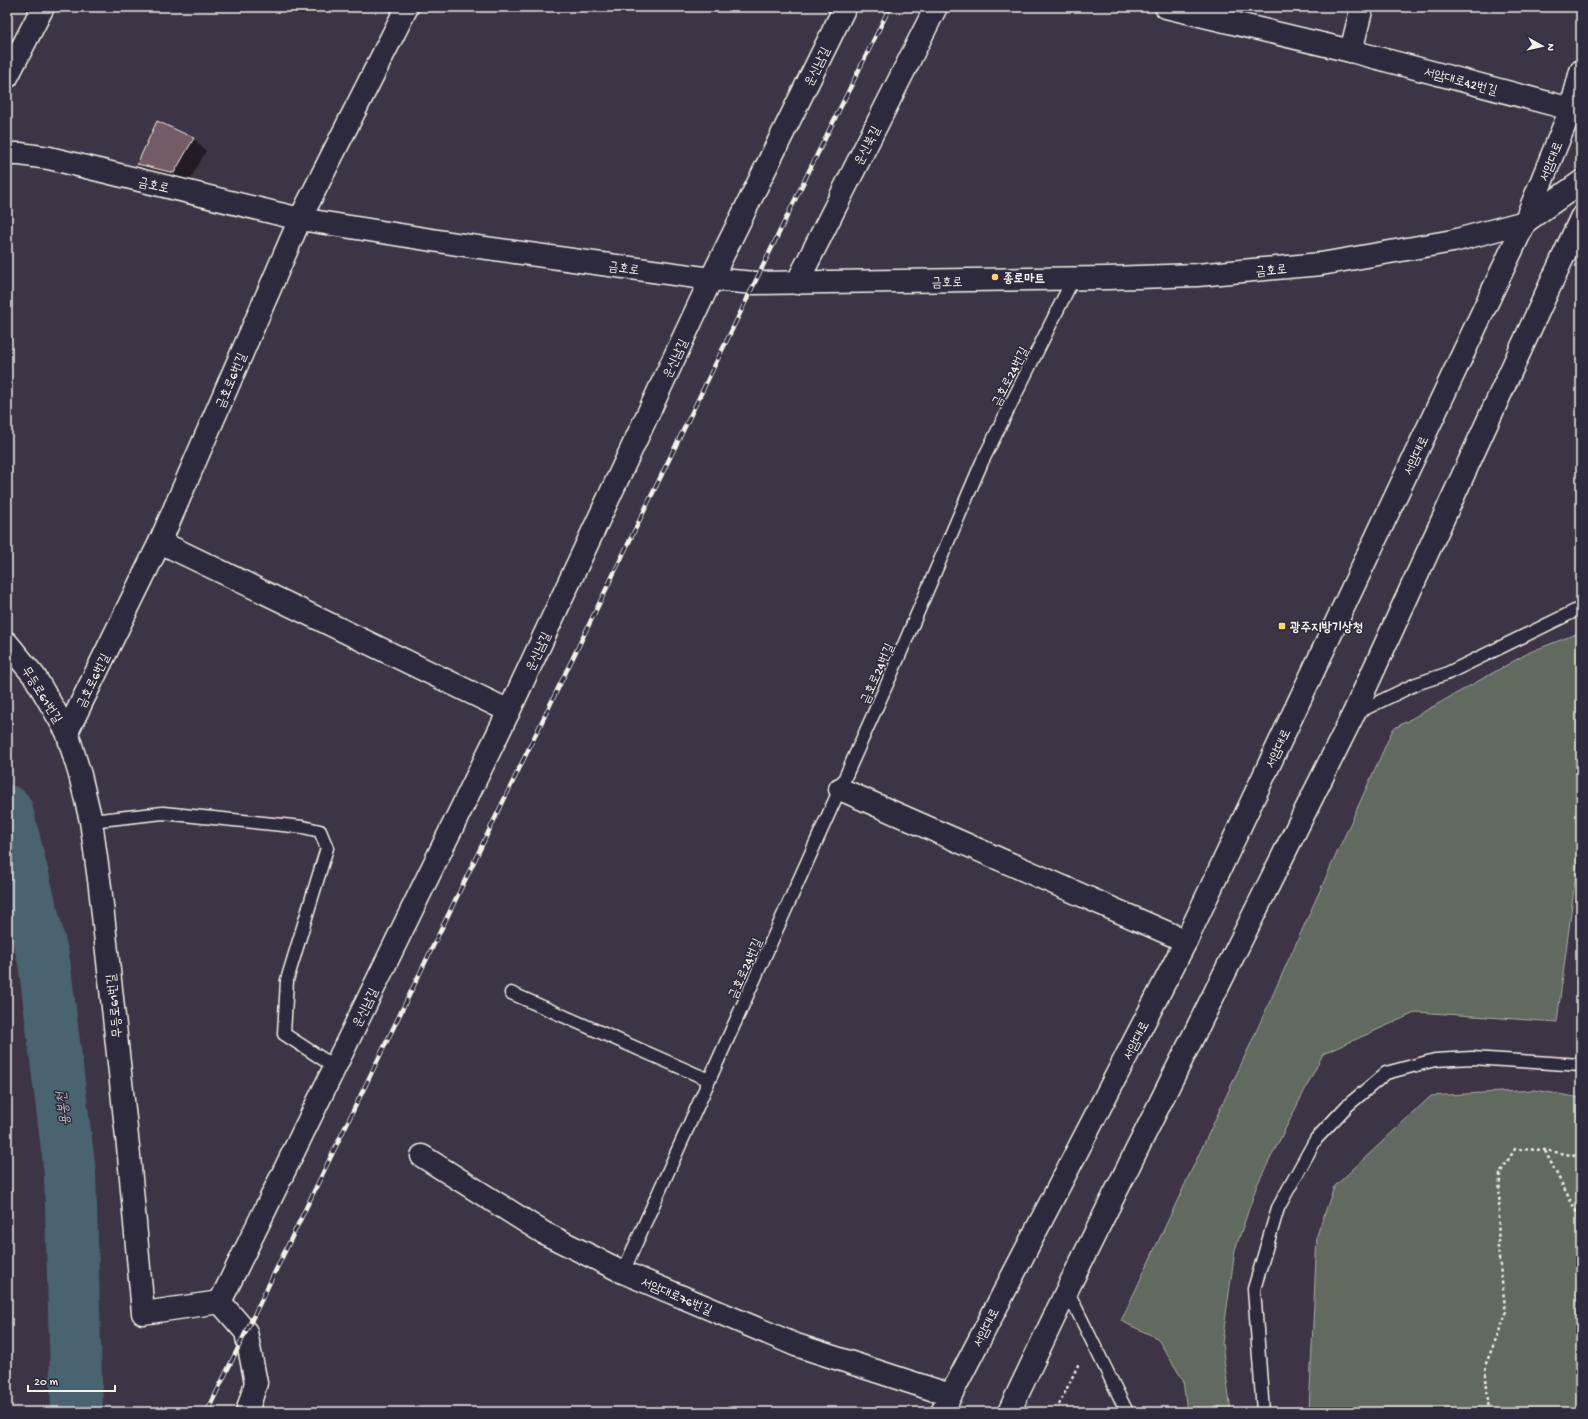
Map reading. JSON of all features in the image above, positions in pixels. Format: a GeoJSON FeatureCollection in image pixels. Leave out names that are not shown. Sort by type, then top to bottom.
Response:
{"type":"FeatureCollection","features":[{"type":"Feature","properties":{"kind":"street"},"geometry":{"type":"LineString","coordinates":[[10,66],[43,7]]}},
{"type":"Feature","properties":{"kind":"street"},"geometry":{"type":"LineString","coordinates":[[300,218],[407,7]]}},
{"type":"Feature","properties":{"kind":"street","name":"운신남길"},"geometry":{"type":"LineString","coordinates":[[220,1302],[509,711],[711,279],[845,7]]}},
{"type":"Feature","properties":{"kind":"street","name":"운신북길"},"geometry":{"type":"LineString","coordinates":[[797,283],[936,7]]}},
{"type":"Feature","properties":{"kind":"street"},"geometry":{"type":"LineString","coordinates":[[1351,51],[1362,7]]}},
{"type":"Feature","properties":{"kind":"street","name":"서암대로42번길"},"geometry":{"type":"LineString","coordinates":[[1172,8],[1351,51],[1571,109]]}},
{"type":"Feature","properties":{"kind":"street","name":"서암대로"},"geometry":{"type":"LineString","coordinates":[[946,1404],[1186,941],[1525,222],[1571,109],[1581,71]]}},
{"type":"Feature","properties":{"kind":"street","name":"금호로"},"geometry":{"type":"LineString","coordinates":[[7,154],[20,154],[49,158],[300,218],[457,244],[711,279],[754,283],[1074,279],[1197,275],[1321,264],[1453,241],[1525,222],[1581,182]]}},
{"type":"Feature","properties":{"kind":"street","name":"금호로6번길"},"geometry":{"type":"LineString","coordinates":[[67,732],[160,542],[300,218]]}},
{"type":"Feature","properties":{"kind":"street"},"geometry":{"type":"LineString","coordinates":[[1009,1412],[1067,1290],[1353,715],[1581,218]]}},
{"type":"Feature","properties":{"kind":"street"},"geometry":{"type":"LineString","coordinates":[[160,542],[509,711]]}},
{"type":"Feature","properties":{"kind":"street","name":"무등로61번길"},"geometry":{"type":"LineString","coordinates":[[7,643],[35,677],[67,732],[80,775],[91,821],[100,887],[128,1148],[143,1313],[220,1302]]}},
{"type":"Feature","properties":{"kind":"street"},"geometry":{"type":"LineString","coordinates":[[840,789],[1186,941]]}},
{"type":"Feature","properties":{"kind":"street","name":"서암대로76번길"},"geometry":{"type":"LineString","coordinates":[[422,1156],[544,1233],[623,1272],[796,1344],[946,1404]]}},
{"type":"Feature","properties":{"kind":"street"},"geometry":{"type":"LineString","coordinates":[[220,1302],[246,1332],[256,1383],[247,1412]]}},
{"type":"Feature","properties":{"kind":"lane","name":"금호로24번길"},"geometry":{"type":"LineString","coordinates":[[623,1272],[894,668],[982,462],[1074,279]]}},
{"type":"Feature","properties":{"kind":"lane"},"geometry":{"type":"LineString","coordinates":[[1353,715],[1416,684],[1446,674],[1581,608]]}},
{"type":"Feature","properties":{"kind":"lane"},"geometry":{"type":"LineString","coordinates":[[91,821],[163,813],[303,827],[320,831],[327,848],[286,980],[284,1034],[335,1067]]}},
{"type":"Feature","properties":{"kind":"lane"},"geometry":{"type":"LineString","coordinates":[[510,993],[709,1080]]}},
{"type":"Feature","properties":{"kind":"lane"},"geometry":{"type":"LineString","coordinates":[[1263,1412],[1254,1289],[1278,1208],[1316,1139],[1347,1106],[1386,1073],[1435,1060],[1472,1058],[1581,1064]]}},
{"type":"Feature","properties":{"kind":"lane"},"geometry":{"type":"LineString","coordinates":[[1067,1290],[1127,1412]]}},
{"type":"Feature","properties":{"kind":"path"},"geometry":{"type":"LineString","coordinates":[[1489,1412],[1485,1366],[1506,1314],[1498,1250],[1500,1173],[1515,1149],[1545,1150],[1581,1157]]}},
{"type":"Feature","properties":{"kind":"path"},"geometry":{"type":"LineString","coordinates":[[1545,1150],[1581,1221]]}},
{"type":"Feature","properties":{"kind":"path"},"geometry":{"type":"LineString","coordinates":[[1059,1405],[1091,1338]]}},
{"type":"Feature","properties":{"kind":"green space"},"geometry":{"type":"Polygon","coordinates":[[[1581,632],[1581,834],[1557,1022],[1417,1012],[1323,1054],[1257,1185],[1235,1250],[1222,1343],[1231,1412],[1187,1412],[1183,1380],[1157,1338],[1121,1321],[1251,1043],[1393,729],[1530,652],[1581,632]]]}},
{"type":"Feature","properties":{"kind":"green space"},"geometry":{"type":"Polygon","coordinates":[[[1535,1090],[1581,1098],[1581,1412],[1309,1412],[1317,1235],[1334,1187],[1431,1096],[1535,1090]]]}},
{"type":"Feature","properties":{"kind":"building"},"geometry":{"type":"Polygon","coordinates":[[[157,121],[194,138],[174,173],[137,164],[157,121]]]}},
{"type":"Feature","properties":{"kind":"waterway","name":"용봉천"},"geometry":{"type":"LineString","coordinates":[[7,811],[44,961],[70,1173],[77,1412]]}},
{"type":"Feature","properties":{"kind":"railway"},"geometry":{"type":"LineString","coordinates":[[207,1412],[890,7]]}},
{"type":"Feature","properties":{"kind":"place","name":"종로마트"},"geometry":{"type":"Point","coordinates":[995,277]}},
{"type":"Feature","properties":{"kind":"place","name":"광주지방기상청"},"geometry":{"type":"Point","coordinates":[1282,626]}}]}
